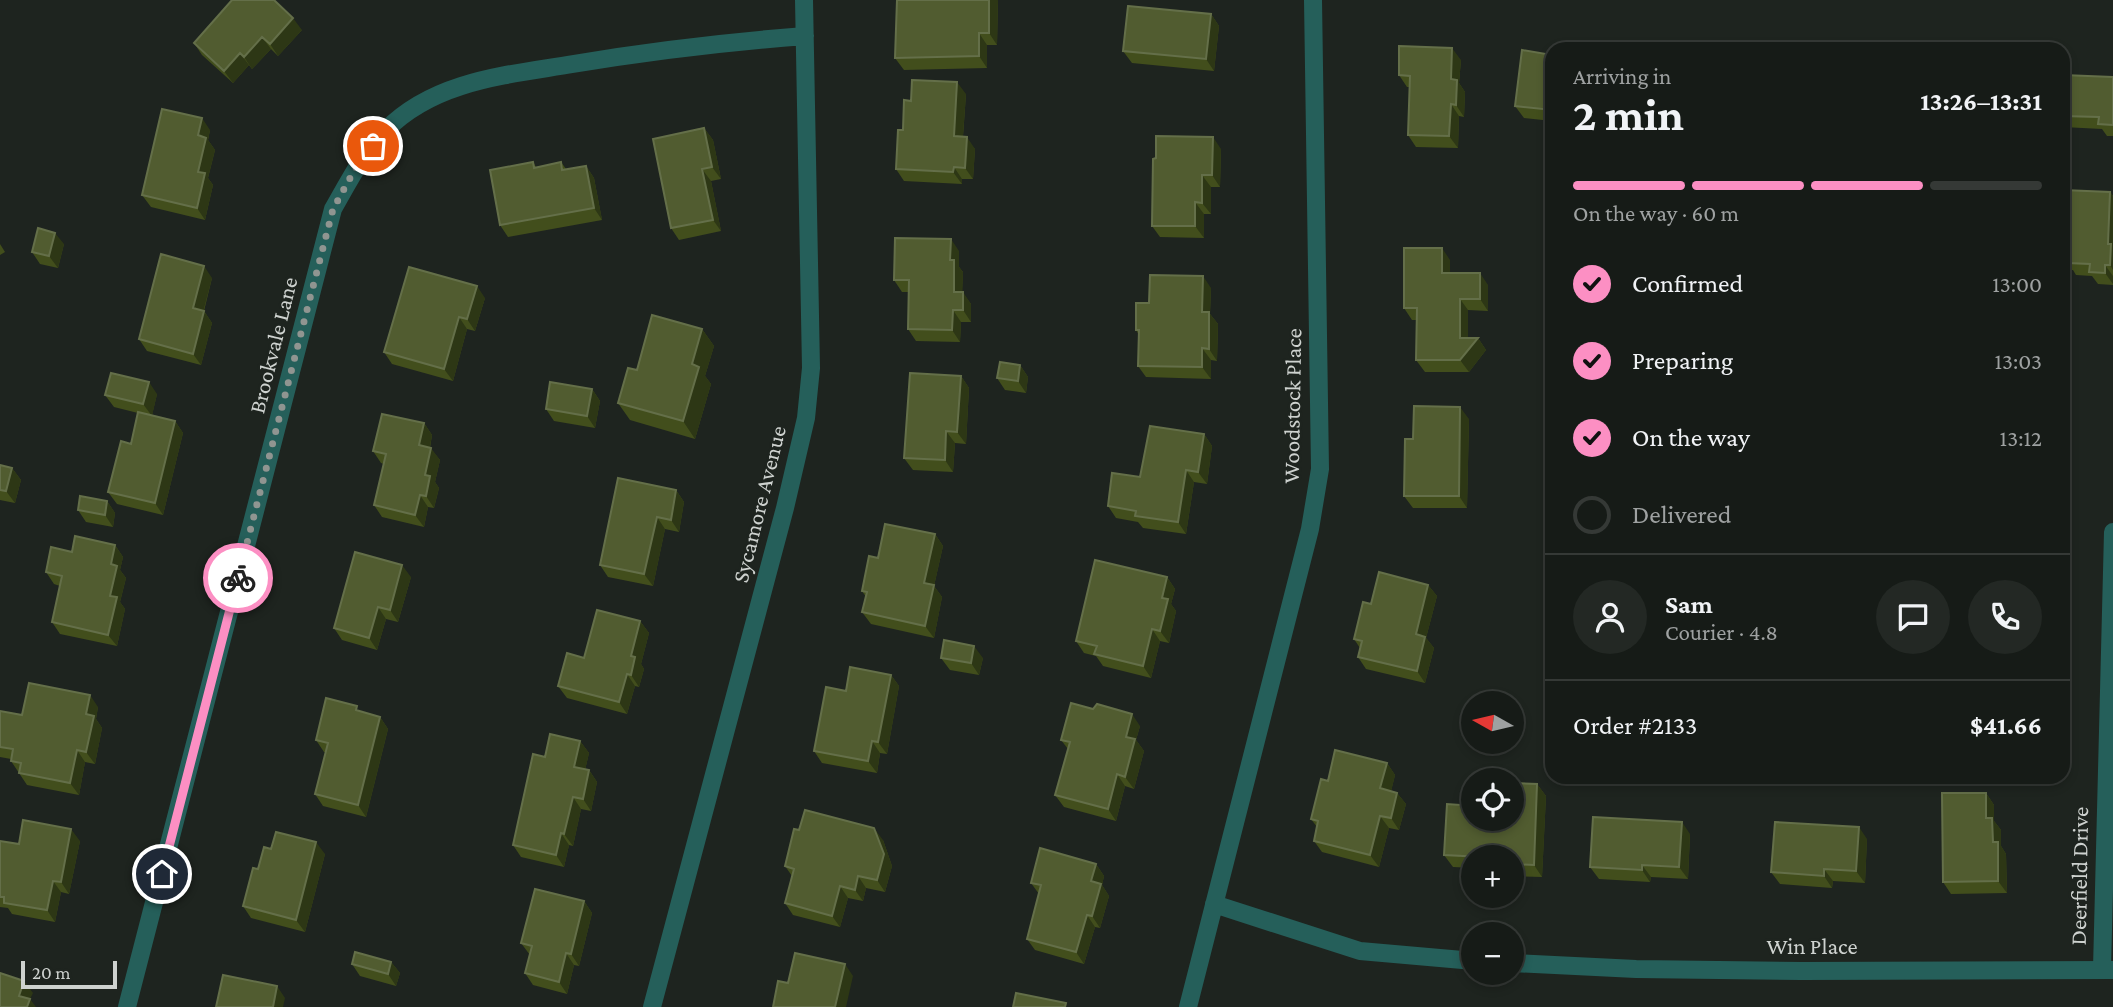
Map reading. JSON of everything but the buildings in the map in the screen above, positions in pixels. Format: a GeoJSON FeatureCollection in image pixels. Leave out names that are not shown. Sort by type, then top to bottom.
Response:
{"type":"FeatureCollection","features":[{"type":"Feature","properties":{"kind":"street","name":"Sycamore Avenue"},"geometry":{"type":"LineString","coordinates":[[652,1007],[723,732],[785,508],[806,418],[811,368],[804,0]]}},
{"type":"Feature","properties":{"kind":"street","name":"Woodstock Place"},"geometry":{"type":"LineString","coordinates":[[1188,1007],[1310,529],[1320,469],[1313,0]]}},
{"type":"Feature","properties":{"kind":"street","name":"Brookvale Lane"},"geometry":{"type":"LineString","coordinates":[[127,1007],[333,209],[359,162],[387,129],[415,108],[478,80],[668,48],[804,36]]}},
{"type":"Feature","properties":{"kind":"street","name":"Deerfield Drive"},"geometry":{"type":"LineString","coordinates":[[2107,969],[2113,532]]}},
{"type":"Feature","properties":{"kind":"street"},"geometry":{"type":"LineString","coordinates":[[1214,904],[1360,951],[1461,960]]}},
{"type":"Feature","properties":{"kind":"street","name":"Win Place"},"geometry":{"type":"LineString","coordinates":[[1524,962],[1801,971],[2107,969]]}},
{"type":"Feature","properties":{"kind":"way so far"},"geometry":{"type":"LineString","coordinates":[[238,578],[333,209],[359,162],[373,146]]}},
{"type":"Feature","properties":{"kind":"route"},"geometry":{"type":"LineString","coordinates":[[162,874],[238,578]]}}]}
